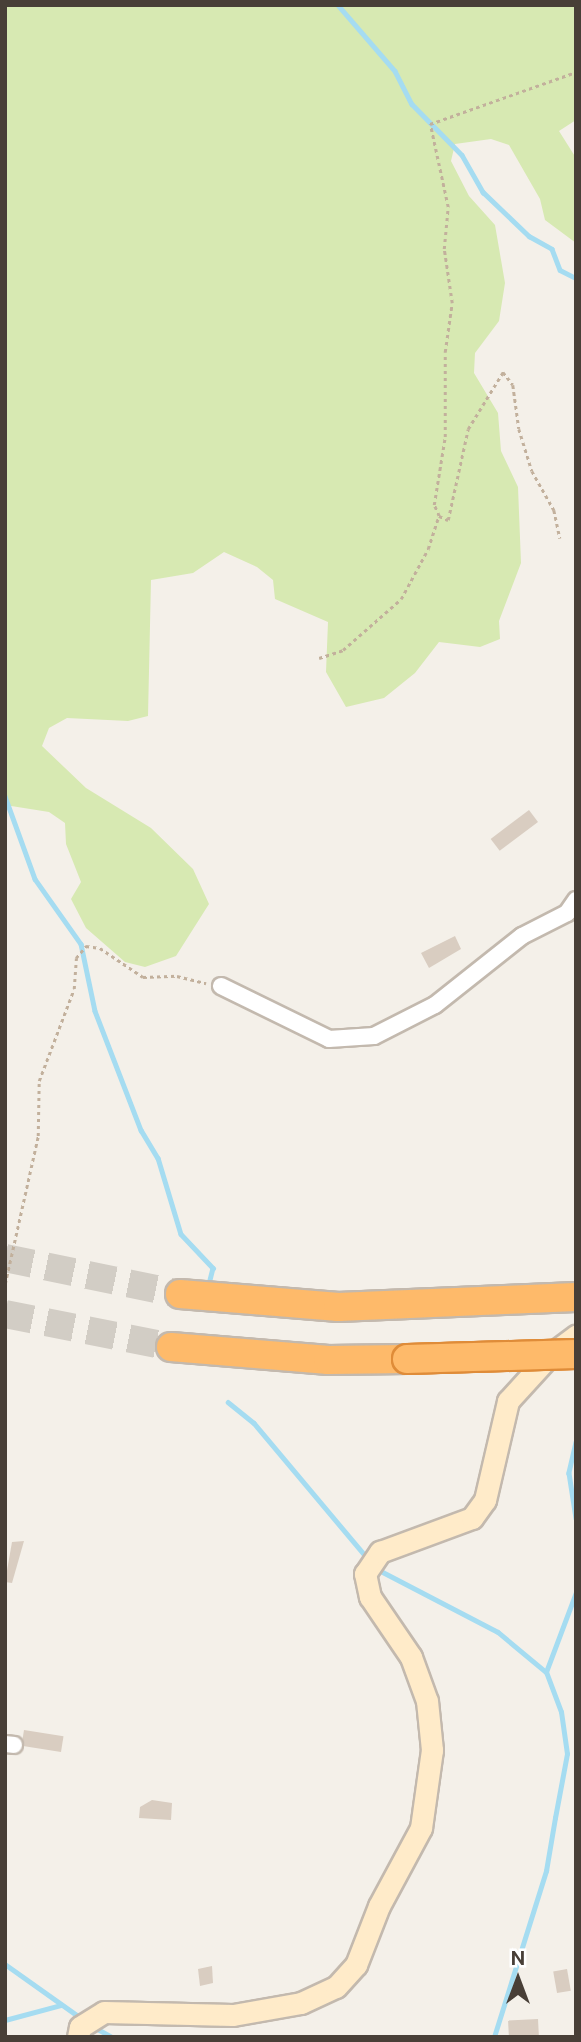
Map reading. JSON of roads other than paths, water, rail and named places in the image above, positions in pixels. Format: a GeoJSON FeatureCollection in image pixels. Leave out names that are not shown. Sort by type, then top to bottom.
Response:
{"type":"FeatureCollection","features":[{"type":"Feature","properties":{"kind":"highway"},"geometry":{"type":"LineString","coordinates":[[180,1294],[288,1306],[420,1306],[576,1297]]}},
{"type":"Feature","properties":{"kind":"highway"},"geometry":{"type":"LineString","coordinates":[[172,1347],[328,1360],[576,1354]]}},
{"type":"Feature","properties":{"kind":"street"},"geometry":{"type":"LineString","coordinates":[[221,986],[329,1040],[374,1036],[435,1005],[522,936],[567,913],[576,900]]}},
{"type":"Feature","properties":{"kind":"street"},"geometry":{"type":"LineString","coordinates":[[83,2028],[124,2010],[233,2015],[301,2003],[336,1987],[356,1965],[379,1906],[421,1828],[432,1750],[427,1701],[411,1657],[370,1597],[365,1574],[380,1552],[472,1518],[485,1500],[508,1401],[549,1356],[576,1336]]}},
{"type":"Feature","properties":{"kind":"waterway"},"geometry":{"type":"LineString","coordinates":[[338,5],[395,71],[412,104],[462,155],[483,192],[529,236],[552,249],[560,270],[576,278]]}},
{"type":"Feature","properties":{"kind":"waterway"},"geometry":{"type":"LineString","coordinates":[[5,796],[35,879],[81,944],[95,1011],[141,1130],[158,1158],[181,1234],[213,1268],[209,1284]]}},
{"type":"Feature","properties":{"kind":"waterway"},"geometry":{"type":"LineString","coordinates":[[228,1402],[254,1423],[369,1560]]}},
{"type":"Feature","properties":{"kind":"waterway"},"geometry":{"type":"LineString","coordinates":[[576,1442],[569,1473],[576,1518]]}},
{"type":"Feature","properties":{"kind":"waterway"},"geometry":{"type":"LineString","coordinates":[[377,1569],[498,1632],[546,1672]]}},
{"type":"Feature","properties":{"kind":"waterway"},"geometry":{"type":"LineString","coordinates":[[494,2037],[546,1871],[567,1754],[561,1712],[546,1672],[576,1592]]}},
{"type":"Feature","properties":{"kind":"waterway"},"geometry":{"type":"LineString","coordinates":[[5,1964],[81,2018]]}},
{"type":"Feature","properties":{"kind":"waterway"},"geometry":{"type":"LineString","coordinates":[[5,2020],[61,2005]]}},
{"type":"Feature","properties":{"kind":"waterway"},"geometry":{"type":"LineString","coordinates":[[94,2027],[112,2037]]}},
{"type":"Feature","properties":{"kind":"tunnel"},"geometry":{"type":"LineString","coordinates":[[5,1258],[180,1294]]}},
{"type":"Feature","properties":{"kind":"tunnel"},"geometry":{"type":"LineString","coordinates":[[5,1314],[171,1347]]}}]}
